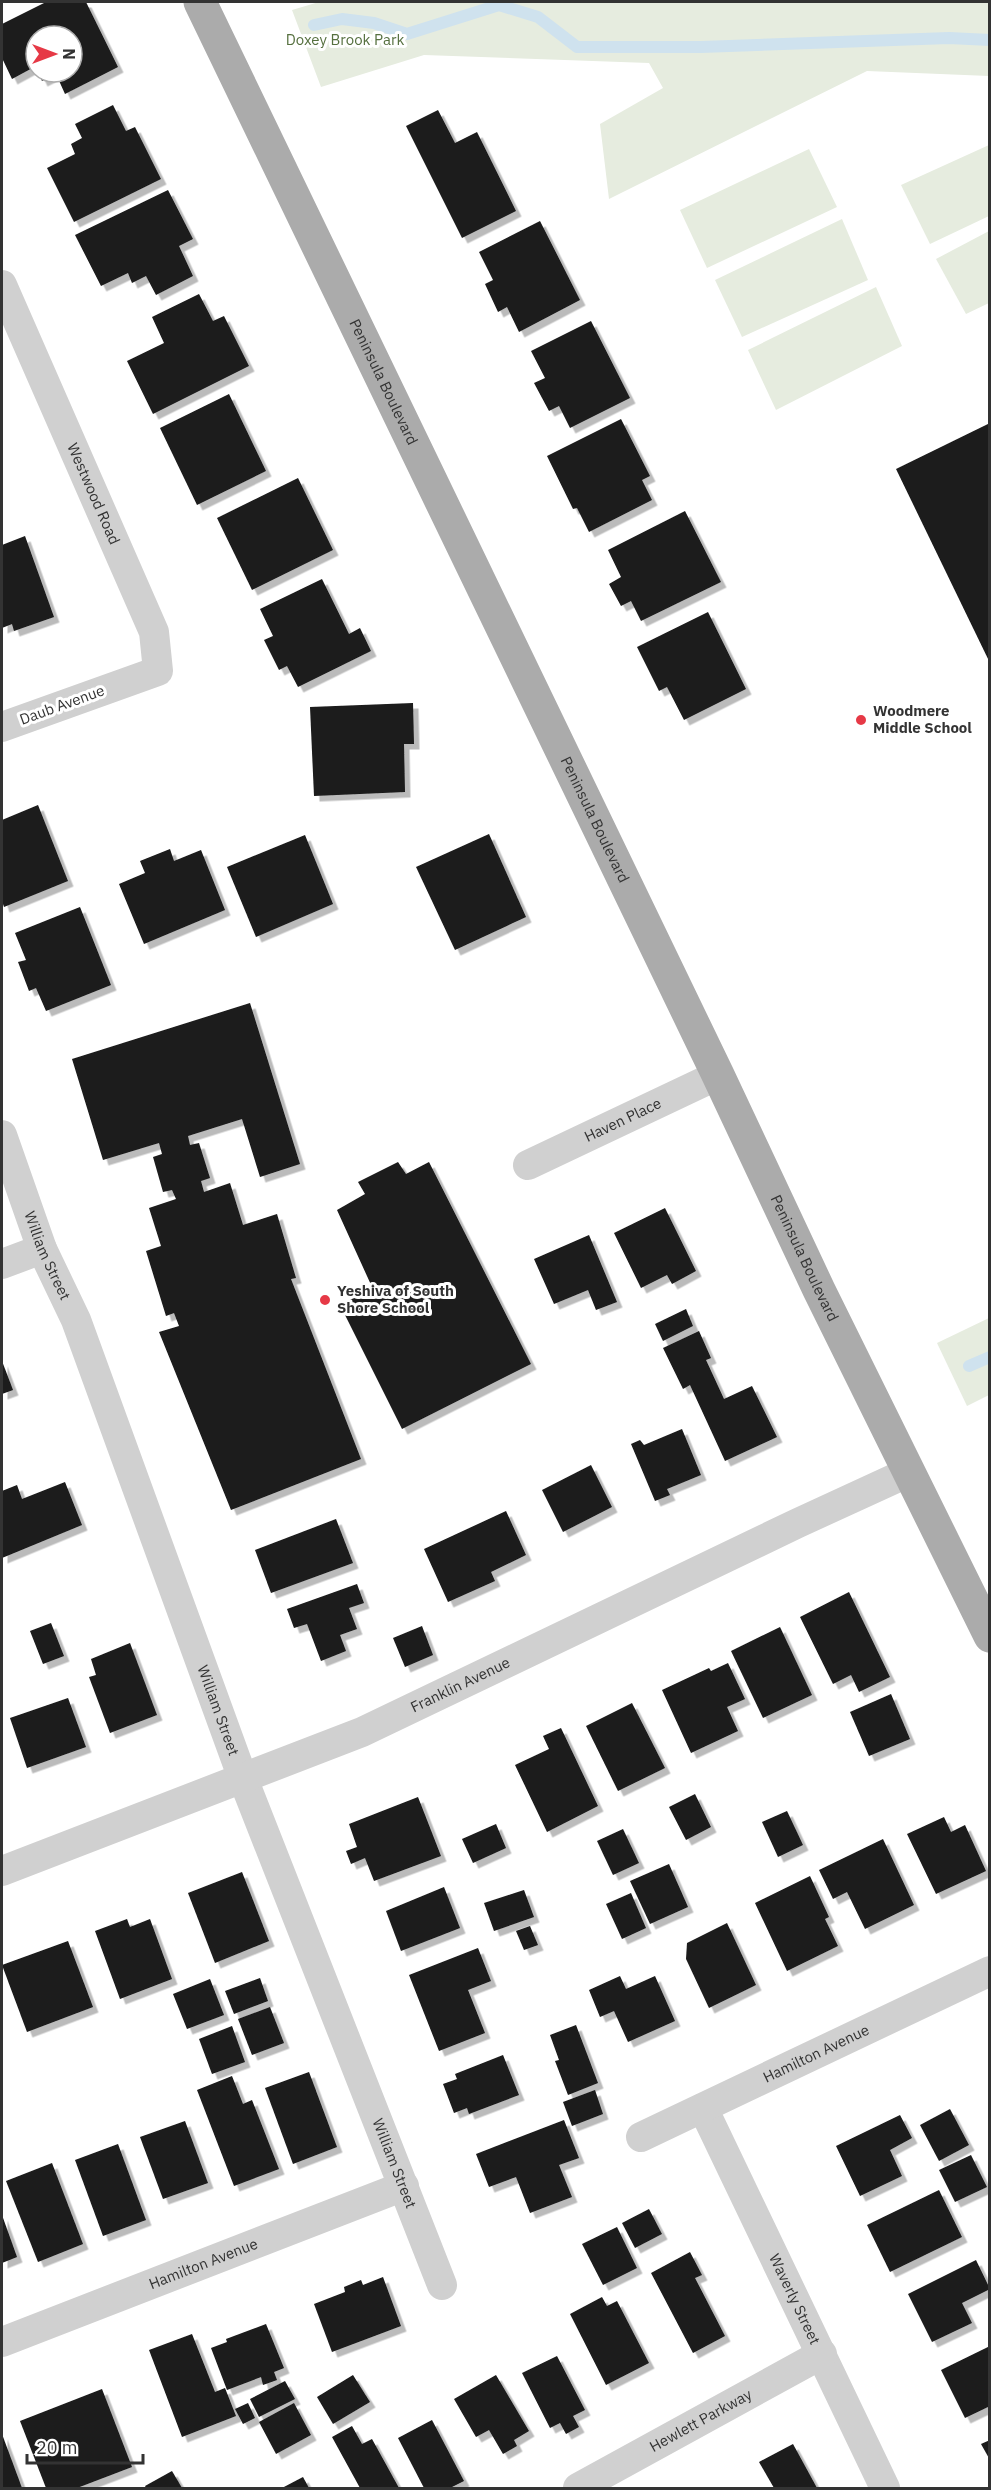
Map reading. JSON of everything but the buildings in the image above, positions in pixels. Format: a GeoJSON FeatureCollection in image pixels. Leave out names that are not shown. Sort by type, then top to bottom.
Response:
{"type":"FeatureCollection","features":[{"type":"Feature","properties":{"kind":"main road","name":"Peninsula Boulevard"},"geometry":{"type":"LineString","coordinates":[[200,2],[718,1075],[819,1290],[990,1636]]}},
{"type":"Feature","properties":{"kind":"street","name":"Westwood Road"},"geometry":{"type":"LineString","coordinates":[[2,285],[154,632],[158,671],[123,684]]}},
{"type":"Feature","properties":{"kind":"street","name":"Daub Avenue"},"geometry":{"type":"LineString","coordinates":[[2,727],[123,684]]}},
{"type":"Feature","properties":{"kind":"street","name":"Haven Place"},"geometry":{"type":"LineString","coordinates":[[528,1165],[718,1075]]}},
{"type":"Feature","properties":{"kind":"street","name":"William Street"},"geometry":{"type":"LineString","coordinates":[[2,1135],[42,1249],[76,1320],[242,1776],[442,2285]]}},
{"type":"Feature","properties":{"kind":"street"},"geometry":{"type":"LineString","coordinates":[[2,1264],[42,1249]]}},
{"type":"Feature","properties":{"kind":"street","name":"Franklin Avenue"},"geometry":{"type":"LineString","coordinates":[[2,1871],[362,1731],[909,1472]]}},
{"type":"Feature","properties":{"kind":"street","name":"Hamilton Avenue"},"geometry":{"type":"LineString","coordinates":[[641,2137],[990,1971]]}},
{"type":"Feature","properties":{"kind":"street","name":"Waverly Street"},"geometry":{"type":"LineString","coordinates":[[703,2109],[885,2488]]}},
{"type":"Feature","properties":{"kind":"street","name":"Hamilton Avenue"},"geometry":{"type":"LineString","coordinates":[[2,2342],[404,2186]]}},
{"type":"Feature","properties":{"kind":"street","name":"Hewlett Parkway"},"geometry":{"type":"LineString","coordinates":[[578,2488],[822,2354]]}},
{"type":"Feature","properties":{"kind":"green space","name":"Doxey Brook Park"},"geometry":{"type":"Polygon","coordinates":[[[319,2],[989,2],[989,76],[867,71],[609,199],[600,124],[663,88],[649,63],[424,55],[321,87],[292,10],[319,2]]]}},
{"type":"Feature","properties":{"kind":"green space"},"geometry":{"type":"Polygon","coordinates":[[[989,145],[989,216],[930,244],[901,185],[989,145]]]}},
{"type":"Feature","properties":{"kind":"green space"},"geometry":{"type":"Polygon","coordinates":[[[809,149],[837,207],[707,268],[680,210],[809,149]]]}},
{"type":"Feature","properties":{"kind":"green space"},"geometry":{"type":"Polygon","coordinates":[[[842,219],[868,280],[742,337],[715,280],[842,219]]]}},
{"type":"Feature","properties":{"kind":"green space"},"geometry":{"type":"Polygon","coordinates":[[[989,231],[989,303],[966,314],[936,259],[989,231]]]}},
{"type":"Feature","properties":{"kind":"green space"},"geometry":{"type":"Polygon","coordinates":[[[876,287],[902,346],[776,410],[748,350],[876,287]]]}},
{"type":"Feature","properties":{"kind":"green space"},"geometry":{"type":"Polygon","coordinates":[[[989,1318],[989,1395],[967,1406],[937,1343],[989,1318]]]}},
{"type":"Feature","properties":{"kind":"waterway"},"geometry":{"type":"LineString","coordinates":[[314,25],[342,19],[374,23],[407,34],[499,5],[538,17],[577,47],[701,47],[949,38],[990,40]]}},
{"type":"Feature","properties":{"kind":"waterway"},"geometry":{"type":"LineString","coordinates":[[969,1366],[990,1357]]}},
{"type":"Feature","properties":{"kind":"place","name":"Woodmere Middle School"},"geometry":{"type":"Point","coordinates":[861,720]}},
{"type":"Feature","properties":{"kind":"place","name":"Yeshiva of South Shore School"},"geometry":{"type":"Point","coordinates":[325,1300]}}]}
